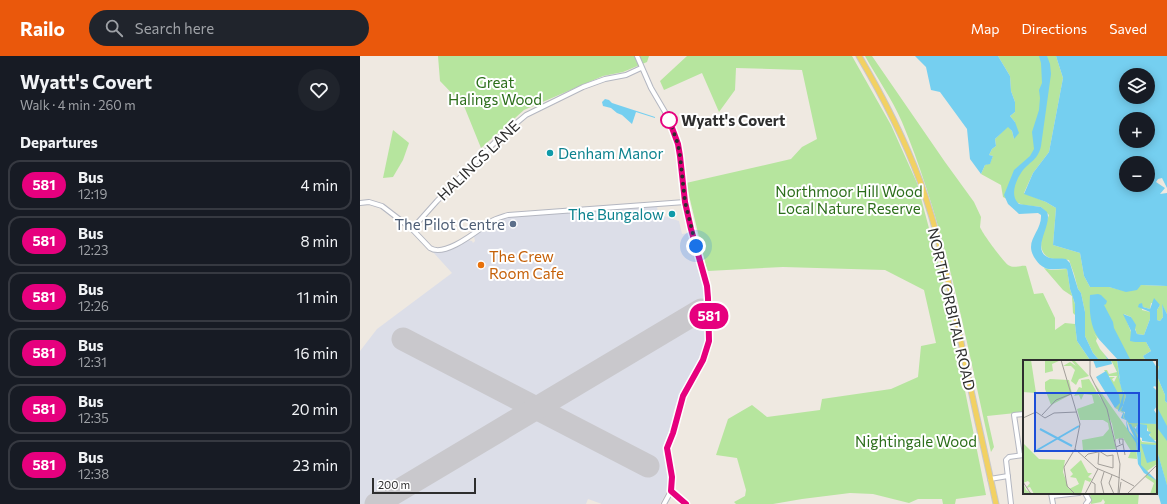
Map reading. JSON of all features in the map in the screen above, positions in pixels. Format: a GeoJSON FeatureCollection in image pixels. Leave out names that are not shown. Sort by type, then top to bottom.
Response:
{"type":"FeatureCollection","features":[{"type":"Feature","properties":{"kind":"main road","name":"NORTH ORBITAL ROAD"},"geometry":{"type":"LineString","coordinates":[[859,56],[871,76],[909,152],[920,182],[953,300],[996,504]]}},
{"type":"Feature","properties":{"kind":"street"},"geometry":{"type":"LineString","coordinates":[[637,56],[651,88],[668,117],[678,144],[685,202],[707,286],[708,298],[709,341],[703,360],[683,396],[673,433],[667,448],[672,477],[671,491],[664,504]]}},
{"type":"Feature","properties":{"kind":"street","name":"HALINGS LANE"},"geometry":{"type":"LineString","coordinates":[[412,229],[437,201],[495,142],[526,114],[583,87],[606,79],[626,75],[641,68]]}},
{"type":"Feature","properties":{"kind":"street"},"geometry":{"type":"LineString","coordinates":[[360,203],[369,202],[381,205],[412,229],[432,250],[440,250],[452,247],[491,221],[508,215],[685,202]]}},
{"type":"Feature","properties":{"kind":"street"},"geometry":{"type":"LineString","coordinates":[[378,210],[381,205]]}},
{"type":"Feature","properties":{"kind":"street"},"geometry":{"type":"LineString","coordinates":[[1011,504],[1006,460],[1007,458],[1022,455],[1014,415],[1023,414]]}},
{"type":"Feature","properties":{"kind":"street"},"geometry":{"type":"LineString","coordinates":[[990,479],[1008,476]]}},
{"type":"Feature","properties":{"kind":"street"},"geometry":{"type":"LineString","coordinates":[[671,491],[686,504]]}},
{"type":"Feature","properties":{"kind":"street"},"geometry":{"type":"LineString","coordinates":[[1053,504],[1052,495],[1066,494]]}},
{"type":"Feature","properties":{"kind":"street"},"geometry":{"type":"LineString","coordinates":[[1086,494],[1089,500],[1086,504]]}},
{"type":"Feature","properties":{"kind":"shaded area"},"geometry":{"type":"Polygon","coordinates":[[[657,206],[658,214],[679,221],[682,234],[688,233],[703,282],[705,310],[705,346],[681,391],[663,448],[663,454],[667,466],[668,481],[666,493],[660,504],[602,504],[588,499],[586,504],[360,504],[360,351],[377,329],[452,273],[433,252],[443,252],[453,249],[467,240],[472,241],[473,243],[475,241],[474,236],[490,223],[507,217],[657,206]]]}},
{"type":"Feature","properties":{"kind":"green space","name":"Great Halings Wood"},"geometry":{"type":"Polygon","coordinates":[[[438,56],[649,56],[647,62],[623,72],[603,76],[524,110],[481,148],[464,106],[440,81],[438,56]]]}},
{"type":"Feature","properties":{"kind":"green space"},"geometry":{"type":"Polygon","coordinates":[[[687,56],[852,56],[891,125],[917,183],[948,300],[986,495],[956,499],[955,504],[943,504],[942,499],[918,499],[909,503],[873,494],[850,493],[773,504],[736,504],[734,502],[745,496],[746,490],[737,458],[716,455],[728,419],[752,405],[767,417],[820,410],[822,399],[891,389],[918,377],[921,346],[936,343],[924,290],[885,270],[783,267],[708,271],[686,183],[791,159],[802,147],[817,139],[802,70],[736,68],[735,90],[719,112],[702,73],[664,90],[660,81],[687,56]]]}},
{"type":"Feature","properties":{"kind":"green space"},"geometry":{"type":"Polygon","coordinates":[[[865,56],[872,56],[974,202],[981,217],[980,227],[997,253],[1010,266],[1026,266],[1034,294],[1043,293],[1055,318],[1055,330],[1065,323],[1075,324],[1077,341],[1090,360],[1023,360],[1023,412],[987,416],[994,447],[991,452],[954,285],[943,243],[917,162],[902,122],[865,56]]]}},
{"type":"Feature","properties":{"kind":"green space"},"geometry":{"type":"Polygon","coordinates":[[[998,56],[1056,56],[1063,78],[1049,152],[1033,173],[1024,193],[1056,208],[1053,245],[1080,253],[1084,276],[1090,287],[1109,287],[1125,291],[1141,285],[1167,286],[1167,314],[1162,305],[1163,317],[1160,321],[1157,320],[1157,310],[1160,305],[1151,303],[1150,309],[1143,307],[1141,303],[1142,310],[1150,312],[1150,319],[1144,335],[1137,334],[1131,317],[1124,314],[1135,342],[1146,342],[1151,351],[1143,356],[1145,360],[1099,360],[1093,353],[1085,336],[1085,312],[1081,293],[1078,289],[1069,260],[1050,258],[1045,255],[1042,250],[1041,244],[1043,232],[1049,215],[1041,207],[1023,205],[1003,197],[1001,185],[981,174],[985,165],[990,163],[993,156],[989,155],[992,149],[996,146],[995,139],[1008,126],[1012,131],[1014,139],[1015,122],[1010,116],[1015,112],[1015,102],[1011,91],[1010,76],[998,56]]]}},
{"type":"Feature","properties":{"kind":"green space"},"geometry":{"type":"Polygon","coordinates":[[[393,130],[409,143],[403,160],[393,177],[383,178],[393,130]]]}},
{"type":"Feature","properties":{"kind":"green space"},"geometry":{"type":"Polygon","coordinates":[[[1044,268],[1051,270],[1067,269],[1070,289],[1075,304],[1075,315],[1073,313],[1072,296],[1063,290],[1044,268]]]}},
{"type":"Feature","properties":{"kind":"green space"},"geometry":{"type":"Polygon","coordinates":[[[1157,376],[1167,403],[1167,486],[1157,451],[1157,376]]]}},
{"type":"Feature","properties":{"kind":"green space"},"geometry":{"type":"Polygon","coordinates":[[[1090,494],[1139,494],[1138,504],[1104,504],[1105,502],[1103,499],[1101,502],[1091,504],[1090,494]]]}},
{"type":"Feature","properties":{"kind":"water"},"geometry":{"type":"Polygon","coordinates":[[[915,56],[998,56],[1010,76],[1011,91],[1015,102],[1015,112],[1010,116],[1015,122],[1019,133],[1014,139],[1012,131],[1008,127],[995,139],[996,146],[992,149],[989,155],[993,156],[990,164],[985,165],[981,174],[970,159],[967,129],[940,92],[931,90],[926,67],[915,56]]]}},
{"type":"Feature","properties":{"kind":"water"},"geometry":{"type":"Polygon","coordinates":[[[1039,56],[1047,56],[1051,74],[1040,151],[1019,177],[1015,185],[1014,193],[1016,201],[1019,204],[1041,207],[1047,212],[1047,224],[1041,244],[1042,250],[1044,255],[1050,258],[1066,259],[1070,263],[1078,289],[1081,293],[1085,312],[1085,336],[1093,353],[1099,360],[1090,360],[1077,341],[1075,304],[1070,289],[1067,269],[1045,268],[1038,262],[1032,253],[1032,242],[1039,227],[1041,215],[1038,213],[1019,214],[1008,204],[1004,195],[1014,170],[1030,156],[1034,149],[1032,132],[1039,110],[1039,90],[1042,83],[1041,63],[1039,56]]]}},
{"type":"Feature","properties":{"kind":"water"},"geometry":{"type":"Polygon","coordinates":[[[1056,56],[1167,56],[1167,188],[1162,178],[1158,179],[1156,182],[1165,188],[1160,194],[1167,193],[1167,286],[1141,285],[1137,290],[1126,292],[1109,287],[1090,287],[1084,276],[1080,253],[1053,245],[1056,208],[1046,202],[1024,194],[1033,173],[1049,152],[1063,78],[1056,56]]]}},
{"type":"Feature","properties":{"kind":"water"},"geometry":{"type":"Polygon","coordinates":[[[605,99],[612,103],[655,118],[636,112],[632,124],[611,108],[603,106],[602,102],[605,99]]]}},
{"type":"Feature","properties":{"kind":"water"},"geometry":{"type":"Polygon","coordinates":[[[1090,295],[1101,295],[1107,301],[1104,305],[1130,360],[1108,360],[1098,340],[1099,339],[1091,318],[1090,295]]]}},
{"type":"Feature","properties":{"kind":"water"},"geometry":{"type":"Polygon","coordinates":[[[1154,298],[1160,305],[1157,310],[1157,320],[1160,321],[1163,317],[1162,304],[1167,314],[1167,403],[1157,376],[1159,366],[1157,366],[1157,360],[1145,360],[1143,356],[1151,351],[1146,342],[1130,341],[1131,331],[1123,314],[1131,317],[1136,325],[1135,329],[1137,334],[1144,335],[1150,319],[1150,312],[1138,307],[1139,304],[1142,303],[1143,307],[1150,309],[1154,298]]]}},
{"type":"Feature","properties":{"kind":"water"},"geometry":{"type":"Polygon","coordinates":[[[1157,407],[1167,426],[1167,441],[1157,427],[1157,407]]]}},
{"type":"Feature","properties":{"kind":"water"},"geometry":{"type":"Polygon","coordinates":[[[1157,450],[1167,485],[1167,504],[1161,504],[1157,490],[1157,450]]]}},
{"type":"Feature","properties":{"kind":"pier"},"geometry":{"type":"Polygon","coordinates":[[[1092,331],[1118,360],[1109,360],[1100,349],[1096,341],[1097,338],[1092,331]]]}},
{"type":"Feature","properties":{"kind":"runway"},"geometry":{"type":"LineString","coordinates":[[376,504],[701,310]]}},
{"type":"Feature","properties":{"kind":"runway"},"geometry":{"type":"LineString","coordinates":[[403,339],[648,466]]}},
{"type":"Feature","properties":{"kind":"bus line","name":"581"},"geometry":{"type":"LineString","coordinates":[[668,117],[678,144],[685,202],[707,286],[708,298],[709,341],[707,352],[685,390],[679,406],[673,433],[667,448],[672,470],[671,491],[686,504]]}},
{"type":"Feature","properties":{"kind":"place","name":"Wyatt's Covert"},"geometry":{"type":"Point","coordinates":[669,120]}},
{"type":"Feature","properties":{"kind":"place","name":"Denham Manor"},"geometry":{"type":"Point","coordinates":[550,153]}},
{"type":"Feature","properties":{"kind":"place","name":"The Bungalow"},"geometry":{"type":"Point","coordinates":[672,214]}},
{"type":"Feature","properties":{"kind":"place","name":"The Pilot Centre"},"geometry":{"type":"Point","coordinates":[513,224]}},
{"type":"Feature","properties":{"kind":"place","name":"The Crew Room Cafe"},"geometry":{"type":"Point","coordinates":[481,265]}},
{"type":"Feature","properties":{"kind":"route"},"geometry":{"type":"LineString","coordinates":[[669,120],[668,117],[678,144],[685,202],[696,246]]}},
{"type":"Feature","properties":{"kind":"park label","name":"Northmoor Hill Wood Local Nature Reserve"},"geometry":{"type":"Point","coordinates":[849,200]}},
{"type":"Feature","properties":{"kind":"park label","name":"Nightingale Wood"},"geometry":{"type":"Point","coordinates":[916,441]}}]}
